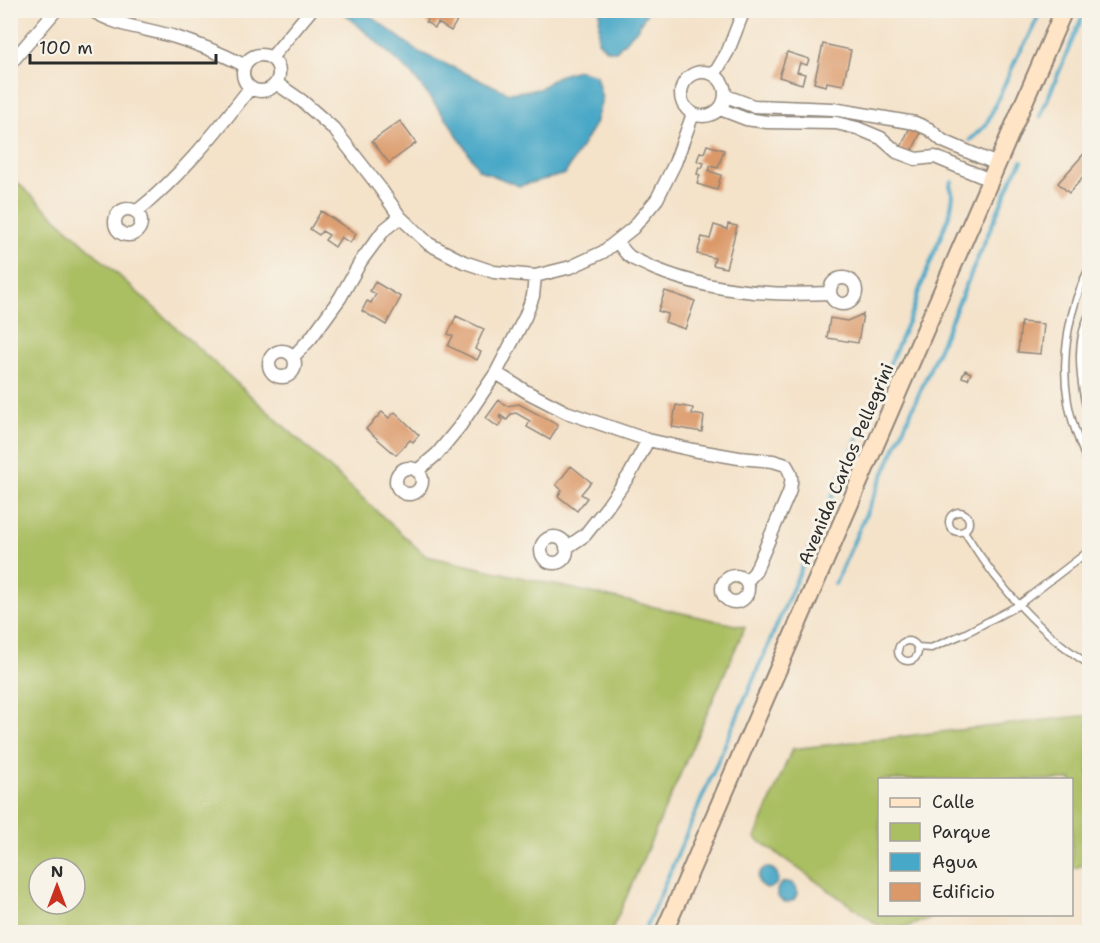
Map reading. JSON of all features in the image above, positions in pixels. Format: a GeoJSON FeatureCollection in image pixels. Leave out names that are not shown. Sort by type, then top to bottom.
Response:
{"type":"FeatureCollection","features":[{"type":"Feature","properties":{"kind":"main road","name":"Avenida Carlos Pellegrini"},"geometry":{"type":"LineString","coordinates":[[664,933],[1064,10]]}},
{"type":"Feature","properties":{"kind":"street"},"geometry":{"type":"LineString","coordinates":[[10,64],[56,10]]}},
{"type":"Feature","properties":{"kind":"street"},"geometry":{"type":"LineString","coordinates":[[91,10],[101,17],[137,29],[173,36],[215,50],[244,65]]}},
{"type":"Feature","properties":{"kind":"street"},"geometry":{"type":"LineString","coordinates":[[271,58],[311,10]]}},
{"type":"Feature","properties":{"kind":"street"},"geometry":{"type":"LineString","coordinates":[[515,10],[522,10]]}},
{"type":"Feature","properties":{"kind":"street"},"geometry":{"type":"LineString","coordinates":[[714,75],[728,51],[744,10]]}},
{"type":"Feature","properties":{"kind":"street"},"geometry":{"type":"LineString","coordinates":[[265,55],[271,58],[278,67],[276,83],[267,90],[250,88],[243,77],[244,65],[253,56],[265,55]]}},
{"type":"Feature","properties":{"kind":"street"},"geometry":{"type":"LineString","coordinates":[[704,71],[714,75],[722,82],[726,96],[720,109],[707,116],[700,116],[687,110],[681,96],[681,88],[689,76],[704,71]]}},
{"type":"Feature","properties":{"kind":"street"},"geometry":{"type":"LineString","coordinates":[[276,83],[334,129],[381,188],[400,217],[429,244],[464,262],[494,272],[535,276],[571,267],[603,252],[633,228],[657,199],[675,163],[693,114]]}},
{"type":"Feature","properties":{"kind":"street"},"geometry":{"type":"LineString","coordinates":[[136,212],[151,200],[213,136],[250,88]]}},
{"type":"Feature","properties":{"kind":"street"},"geometry":{"type":"LineString","coordinates":[[726,96],[753,106],[833,109],[915,123],[929,129],[943,141],[997,164]]}},
{"type":"Feature","properties":{"kind":"street"},"geometry":{"type":"LineString","coordinates":[[720,109],[746,119],[767,122],[836,123],[857,128],[881,138],[897,152],[916,159],[936,157],[990,180]]}},
{"type":"Feature","properties":{"kind":"street"},"geometry":{"type":"LineString","coordinates":[[881,138],[888,118]]}},
{"type":"Feature","properties":{"kind":"street"},"geometry":{"type":"LineString","coordinates":[[936,157],[943,141]]}},
{"type":"Feature","properties":{"kind":"street"},"geometry":{"type":"LineString","coordinates":[[293,357],[311,338],[340,298],[361,261],[384,230],[400,217]]}},
{"type":"Feature","properties":{"kind":"street"},"geometry":{"type":"LineString","coordinates":[[617,242],[630,258],[671,276],[717,287],[762,293],[797,295],[830,293]]}},
{"type":"Feature","properties":{"kind":"street"},"geometry":{"type":"LineString","coordinates":[[417,471],[437,454],[460,426],[496,373],[525,317],[533,296],[535,276]]}},
{"type":"Feature","properties":{"kind":"street"},"geometry":{"type":"LineString","coordinates":[[496,373],[566,412],[648,440],[693,450],[773,461],[786,465],[791,472],[792,482],[789,493],[755,572],[747,582]]}},
{"type":"Feature","properties":{"kind":"street"},"geometry":{"type":"LineString","coordinates":[[566,548],[585,535],[607,507],[630,474],[648,440]]}},
{"type":"Feature","properties":{"kind":"lane"},"geometry":{"type":"LineString","coordinates":[[1089,266],[1070,320],[1065,363],[1068,402],[1078,441],[1089,469]]}},
{"type":"Feature","properties":{"kind":"lane"},"geometry":{"type":"LineString","coordinates":[[1089,312],[1082,336],[1080,374],[1089,420]]}},
{"type":"Feature","properties":{"kind":"lane"},"geometry":{"type":"LineString","coordinates":[[964,531],[981,557],[1034,620],[1089,665]]}},
{"type":"Feature","properties":{"kind":"lane"},"geometry":{"type":"LineString","coordinates":[[918,648],[931,648],[966,633],[1019,603],[1089,550]]}},
{"type":"Feature","properties":{"kind":"green space"},"geometry":{"type":"Polygon","coordinates":[[[10,176],[426,556],[745,627],[611,932],[11,932],[10,176]]]}},
{"type":"Feature","properties":{"kind":"green space"},"geometry":{"type":"Polygon","coordinates":[[[1089,715],[1089,863],[1073,869],[1073,778],[878,778],[878,916],[938,916],[906,927],[878,925],[755,838],[792,749],[1089,715]]]}},
{"type":"Feature","properties":{"kind":"water"},"geometry":{"type":"Polygon","coordinates":[[[600,10],[648,11],[638,28],[616,51],[607,50],[598,41],[600,10]]]}},
{"type":"Feature","properties":{"kind":"water"},"geometry":{"type":"Polygon","coordinates":[[[342,11],[364,11],[419,52],[509,93],[539,89],[558,76],[578,70],[596,75],[602,99],[595,124],[565,174],[519,186],[479,170],[451,125],[411,73],[342,11]]]}},
{"type":"Feature","properties":{"kind":"water"},"geometry":{"type":"Polygon","coordinates":[[[768,868],[775,871],[778,878],[775,885],[768,888],[761,885],[758,878],[761,871],[768,868]]]}},
{"type":"Feature","properties":{"kind":"water"},"geometry":{"type":"Polygon","coordinates":[[[787,882],[794,885],[797,892],[794,899],[787,902],[780,899],[777,892],[780,885],[787,882]]]}},
{"type":"Feature","properties":{"kind":"building"},"geometry":{"type":"Polygon","coordinates":[[[433,10],[463,10],[451,31],[438,23],[435,28],[426,22],[433,10]]]}},
{"type":"Feature","properties":{"kind":"building"},"geometry":{"type":"Polygon","coordinates":[[[823,44],[851,50],[843,85],[827,82],[826,86],[814,83],[823,44]]]}},
{"type":"Feature","properties":{"kind":"building"},"geometry":{"type":"Polygon","coordinates":[[[787,52],[809,59],[807,65],[800,63],[797,72],[805,74],[802,84],[779,77],[787,52]]]}},
{"type":"Feature","properties":{"kind":"building"},"geometry":{"type":"Polygon","coordinates":[[[914,118],[925,123],[908,160],[897,156],[914,118]]]}},
{"type":"Feature","properties":{"kind":"building"},"geometry":{"type":"Polygon","coordinates":[[[400,121],[416,143],[389,163],[372,141],[400,121]]]}},
{"type":"Feature","properties":{"kind":"building"},"geometry":{"type":"Polygon","coordinates":[[[707,145],[724,150],[718,168],[710,166],[709,171],[721,175],[717,190],[697,184],[700,175],[697,174],[699,167],[702,168],[704,163],[697,161],[700,152],[704,153],[707,145]]]}},
{"type":"Feature","properties":{"kind":"building"},"geometry":{"type":"Polygon","coordinates":[[[1090,147],[1090,170],[1069,193],[1058,183],[1090,147]]]}},
{"type":"Feature","properties":{"kind":"building"},"geometry":{"type":"Polygon","coordinates":[[[321,211],[356,234],[350,243],[341,237],[335,247],[325,240],[329,235],[322,231],[319,235],[310,229],[321,211]]]}},
{"type":"Feature","properties":{"kind":"building"},"geometry":{"type":"Polygon","coordinates":[[[728,224],[737,226],[726,268],[713,265],[715,258],[697,254],[702,237],[710,239],[714,225],[727,229],[728,224]]]}},
{"type":"Feature","properties":{"kind":"building"},"geometry":{"type":"Polygon","coordinates":[[[375,282],[401,297],[386,325],[362,311],[367,301],[371,303],[376,294],[370,291],[375,282]]]}},
{"type":"Feature","properties":{"kind":"building"},"geometry":{"type":"Polygon","coordinates":[[[665,291],[695,301],[685,329],[665,322],[668,314],[658,311],[665,291]]]}},
{"type":"Feature","properties":{"kind":"building"},"geometry":{"type":"Polygon","coordinates":[[[863,314],[858,343],[827,338],[830,318],[847,321],[863,314]]]}},
{"type":"Feature","properties":{"kind":"building"},"geometry":{"type":"Polygon","coordinates":[[[456,316],[484,329],[475,349],[481,352],[477,360],[448,346],[453,336],[448,334],[456,316]]]}},
{"type":"Feature","properties":{"kind":"building"},"geometry":{"type":"Polygon","coordinates":[[[1021,322],[1044,324],[1041,354],[1018,352],[1021,322]]]}},
{"type":"Feature","properties":{"kind":"building"},"geometry":{"type":"Polygon","coordinates":[[[965,370],[971,373],[968,379],[962,377],[965,370]]]}},
{"type":"Feature","properties":{"kind":"building"},"geometry":{"type":"Polygon","coordinates":[[[499,400],[507,406],[519,404],[558,425],[550,440],[527,427],[530,421],[516,413],[511,414],[507,420],[500,415],[499,417],[503,420],[498,427],[486,418],[499,400]]]}},
{"type":"Feature","properties":{"kind":"building"},"geometry":{"type":"Polygon","coordinates":[[[676,405],[693,408],[692,414],[704,416],[702,432],[672,427],[676,405]]]}},
{"type":"Feature","properties":{"kind":"building"},"geometry":{"type":"Polygon","coordinates":[[[382,412],[389,418],[395,412],[419,435],[413,442],[410,440],[396,455],[366,429],[382,412]]]}},
{"type":"Feature","properties":{"kind":"building"},"geometry":{"type":"Polygon","coordinates":[[[571,466],[591,482],[581,494],[587,498],[577,511],[558,496],[562,490],[556,485],[571,466]]]}},
{"type":"Feature","properties":{"kind":"waterway"},"geometry":{"type":"LineString","coordinates":[[970,140],[986,125],[1041,10]]}},
{"type":"Feature","properties":{"kind":"waterway"},"geometry":{"type":"LineString","coordinates":[[1040,117],[1085,10]]}},
{"type":"Feature","properties":{"kind":"waterway"},"geometry":{"type":"LineString","coordinates":[[835,584],[1013,176],[1022,161]]}},
{"type":"Feature","properties":{"kind":"waterway"},"geometry":{"type":"LineString","coordinates":[[644,932],[913,310],[950,213],[953,196],[950,185],[952,182]]}}]}
